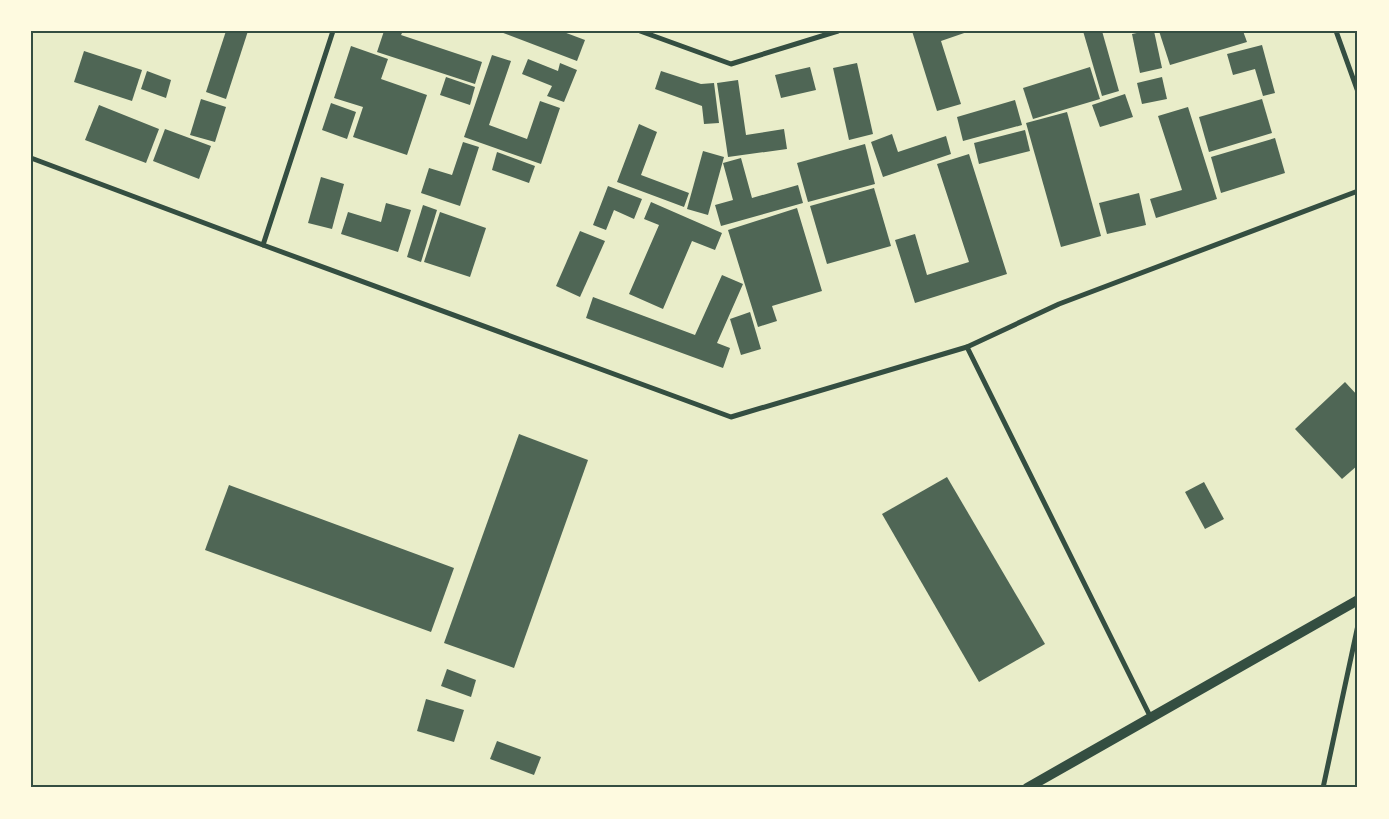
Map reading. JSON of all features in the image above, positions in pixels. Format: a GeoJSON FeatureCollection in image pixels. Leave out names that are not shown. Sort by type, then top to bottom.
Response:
{"type":"FeatureCollection","features":[{"type":"Feature","properties":{"kind":"main road"},"geometry":{"type":"LineString","coordinates":[[1027,788],[1358,600]]}},
{"type":"Feature","properties":{"kind":"street"},"geometry":{"type":"LineString","coordinates":[[263,246],[333,31]]}},
{"type":"Feature","properties":{"kind":"street"},"geometry":{"type":"LineString","coordinates":[[640,31],[730,64],[838,31]]}},
{"type":"Feature","properties":{"kind":"street"},"geometry":{"type":"LineString","coordinates":[[1336,31],[1358,92]]}},
{"type":"Feature","properties":{"kind":"street"},"geometry":{"type":"LineString","coordinates":[[31,158],[263,246],[732,417],[967,347],[1059,304],[1358,191]]}},
{"type":"Feature","properties":{"kind":"street"},"geometry":{"type":"LineString","coordinates":[[967,347],[1151,719]]}},
{"type":"Feature","properties":{"kind":"street"},"geometry":{"type":"LineString","coordinates":[[1323,788],[1358,625]]}},
{"type":"Feature","properties":{"kind":"building"},"geometry":{"type":"Polygon","coordinates":[[[226,31],[248,31],[226,99],[206,92],[226,31]]]}},
{"type":"Feature","properties":{"kind":"building"},"geometry":{"type":"Polygon","coordinates":[[[384,31],[403,31],[401,35],[482,62],[475,84],[377,52],[384,31]]]}},
{"type":"Feature","properties":{"kind":"building"},"geometry":{"type":"Polygon","coordinates":[[[498,31],[561,31],[585,40],[577,61],[498,31]]]}},
{"type":"Feature","properties":{"kind":"building"},"geometry":{"type":"Polygon","coordinates":[[[912,31],[970,31],[941,41],[961,104],[937,111],[912,31]]]}},
{"type":"Feature","properties":{"kind":"building"},"geometry":{"type":"Polygon","coordinates":[[[1083,31],[1102,31],[1119,91],[1102,96],[1083,31]]]}},
{"type":"Feature","properties":{"kind":"building"},"geometry":{"type":"Polygon","coordinates":[[[1154,31],[1162,68],[1140,73],[1132,34],[1154,31]]]}},
{"type":"Feature","properties":{"kind":"building"},"geometry":{"type":"Polygon","coordinates":[[[1159,31],[1243,31],[1247,42],[1170,65],[1159,31]]]}},
{"type":"Feature","properties":{"kind":"building"},"geometry":{"type":"Polygon","coordinates":[[[1262,45],[1275,93],[1263,96],[1255,69],[1233,75],[1227,54],[1262,45]]]}},
{"type":"Feature","properties":{"kind":"building"},"geometry":{"type":"Polygon","coordinates":[[[351,46],[388,59],[381,79],[427,95],[407,155],[353,137],[363,107],[334,98],[351,46]]]}},
{"type":"Feature","properties":{"kind":"building"},"geometry":{"type":"Polygon","coordinates":[[[84,51],[142,70],[132,101],[74,82],[84,51]]]}},
{"type":"Feature","properties":{"kind":"building"},"geometry":{"type":"Polygon","coordinates":[[[492,55],[511,61],[489,125],[527,139],[540,101],[560,108],[541,164],[464,137],[492,55]]]}},
{"type":"Feature","properties":{"kind":"building"},"geometry":{"type":"Polygon","coordinates":[[[528,59],[558,71],[560,63],[577,70],[564,102],[547,96],[552,86],[522,74],[528,59]]]}},
{"type":"Feature","properties":{"kind":"building"},"geometry":{"type":"Polygon","coordinates":[[[857,63],[873,134],[849,140],[833,68],[857,63]]]}},
{"type":"Feature","properties":{"kind":"building"},"geometry":{"type":"Polygon","coordinates":[[[810,67],[816,90],[781,98],[775,75],[810,67]]]}},
{"type":"Feature","properties":{"kind":"building"},"geometry":{"type":"Polygon","coordinates":[[[1090,67],[1100,99],[1033,119],[1023,88],[1090,67]]]}},
{"type":"Feature","properties":{"kind":"building"},"geometry":{"type":"Polygon","coordinates":[[[147,71],[171,80],[166,98],[141,89],[147,71]]]}},
{"type":"Feature","properties":{"kind":"building"},"geometry":{"type":"Polygon","coordinates":[[[661,71],[701,84],[714,83],[719,123],[704,124],[702,106],[655,89],[661,71]]]}},
{"type":"Feature","properties":{"kind":"building"},"geometry":{"type":"Polygon","coordinates":[[[446,77],[475,87],[470,105],[440,95],[446,77]]]}},
{"type":"Feature","properties":{"kind":"building"},"geometry":{"type":"Polygon","coordinates":[[[1162,77],[1167,99],[1142,104],[1137,83],[1162,77]]]}},
{"type":"Feature","properties":{"kind":"building"},"geometry":{"type":"Polygon","coordinates":[[[738,80],[746,135],[784,129],[787,149],[728,157],[717,83],[738,80]]]}},
{"type":"Feature","properties":{"kind":"building"},"geometry":{"type":"Polygon","coordinates":[[[1125,94],[1133,117],[1100,127],[1092,105],[1125,94]]]}},
{"type":"Feature","properties":{"kind":"building"},"geometry":{"type":"Polygon","coordinates":[[[201,99],[226,107],[215,142],[190,135],[201,99]]]}},
{"type":"Feature","properties":{"kind":"building"},"geometry":{"type":"Polygon","coordinates":[[[1262,99],[1272,133],[1209,152],[1199,117],[1262,99]]]}},
{"type":"Feature","properties":{"kind":"building"},"geometry":{"type":"Polygon","coordinates":[[[1015,100],[1022,125],[963,141],[957,117],[1015,100]]]}},
{"type":"Feature","properties":{"kind":"building"},"geometry":{"type":"Polygon","coordinates":[[[331,103],[356,112],[347,139],[322,130],[331,103]]]}},
{"type":"Feature","properties":{"kind":"building"},"geometry":{"type":"Polygon","coordinates":[[[99,105],[159,129],[146,163],[85,140],[99,105]]]}},
{"type":"Feature","properties":{"kind":"building"},"geometry":{"type":"Polygon","coordinates":[[[1188,107],[1217,199],[1156,218],[1150,199],[1182,190],[1158,116],[1188,107]]]}},
{"type":"Feature","properties":{"kind":"building"},"geometry":{"type":"Polygon","coordinates":[[[1067,112],[1101,236],[1061,247],[1026,123],[1067,112]]]}},
{"type":"Feature","properties":{"kind":"building"},"geometry":{"type":"Polygon","coordinates":[[[639,124],[657,132],[641,175],[689,193],[684,207],[617,182],[639,124]]]}},
{"type":"Feature","properties":{"kind":"building"},"geometry":{"type":"Polygon","coordinates":[[[165,129],[211,146],[199,179],[153,161],[165,129]]]}},
{"type":"Feature","properties":{"kind":"building"},"geometry":{"type":"Polygon","coordinates":[[[1025,130],[1030,151],[979,164],[974,143],[1025,130]]]}},
{"type":"Feature","properties":{"kind":"building"},"geometry":{"type":"Polygon","coordinates":[[[892,134],[898,152],[946,136],[951,154],[883,177],[871,142],[892,134]]]}},
{"type":"Feature","properties":{"kind":"building"},"geometry":{"type":"Polygon","coordinates":[[[1275,138],[1285,173],[1221,193],[1211,157],[1275,138]]]}},
{"type":"Feature","properties":{"kind":"building"},"geometry":{"type":"Polygon","coordinates":[[[463,142],[479,147],[460,206],[421,193],[429,168],[452,175],[463,142]]]}},
{"type":"Feature","properties":{"kind":"building"},"geometry":{"type":"Polygon","coordinates":[[[865,144],[875,184],[808,202],[797,163],[865,144]]]}},
{"type":"Feature","properties":{"kind":"building"},"geometry":{"type":"Polygon","coordinates":[[[703,151],[724,157],[708,215],[687,209],[703,151]]]}},
{"type":"Feature","properties":{"kind":"building"},"geometry":{"type":"Polygon","coordinates":[[[497,152],[535,166],[529,183],[492,170],[497,152]]]}},
{"type":"Feature","properties":{"kind":"building"},"geometry":{"type":"Polygon","coordinates":[[[969,154],[1007,274],[915,303],[895,240],[915,234],[927,275],[969,262],[937,164],[969,154]]]}},
{"type":"Feature","properties":{"kind":"building"},"geometry":{"type":"Polygon","coordinates":[[[741,158],[752,198],[798,185],[803,203],[721,226],[715,205],[733,200],[723,163],[741,158]]]}},
{"type":"Feature","properties":{"kind":"building"},"geometry":{"type":"Polygon","coordinates":[[[321,177],[344,184],[332,229],[308,223],[321,177]]]}},
{"type":"Feature","properties":{"kind":"building"},"geometry":{"type":"Polygon","coordinates":[[[608,186],[642,199],[634,219],[614,210],[606,230],[593,225],[608,186]]]}},
{"type":"Feature","properties":{"kind":"building"},"geometry":{"type":"Polygon","coordinates":[[[874,188],[891,246],[827,264],[810,206],[874,188]]]}},
{"type":"Feature","properties":{"kind":"building"},"geometry":{"type":"Polygon","coordinates":[[[1139,193],[1146,225],[1107,234],[1099,203],[1139,193]]]}},
{"type":"Feature","properties":{"kind":"building"},"geometry":{"type":"Polygon","coordinates":[[[651,202],[722,233],[715,250],[692,241],[663,309],[629,294],[659,225],[644,219],[651,202]]]}},
{"type":"Feature","properties":{"kind":"building"},"geometry":{"type":"Polygon","coordinates":[[[386,203],[411,210],[398,252],[341,234],[348,212],[381,222],[386,203]]]}},
{"type":"Feature","properties":{"kind":"building"},"geometry":{"type":"Polygon","coordinates":[[[423,205],[437,210],[421,262],[407,257],[423,205]]]}},
{"type":"Feature","properties":{"kind":"building"},"geometry":{"type":"Polygon","coordinates":[[[797,208],[822,291],[772,306],[777,321],[758,327],[728,230],[797,208]]]}},
{"type":"Feature","properties":{"kind":"building"},"geometry":{"type":"Polygon","coordinates":[[[440,212],[486,228],[470,277],[424,262],[440,212]]]}},
{"type":"Feature","properties":{"kind":"building"},"geometry":{"type":"Polygon","coordinates":[[[580,231],[605,241],[580,297],[556,286],[580,231]]]}},
{"type":"Feature","properties":{"kind":"building"},"geometry":{"type":"Polygon","coordinates":[[[722,275],[743,284],[717,343],[730,348],[723,368],[586,318],[593,297],[695,335],[722,275]]]}},
{"type":"Feature","properties":{"kind":"building"},"geometry":{"type":"Polygon","coordinates":[[[750,312],[761,349],[741,355],[730,319],[750,312]]]}},
{"type":"Feature","properties":{"kind":"building"},"geometry":{"type":"Polygon","coordinates":[[[1345,382],[1358,396],[1358,465],[1342,479],[1295,429],[1345,382]]]}},
{"type":"Feature","properties":{"kind":"building"},"geometry":{"type":"Polygon","coordinates":[[[519,434],[588,460],[514,668],[444,643],[519,434]]]}},
{"type":"Feature","properties":{"kind":"building"},"geometry":{"type":"Polygon","coordinates":[[[947,477],[1045,644],[979,682],[882,514],[947,477]]]}},
{"type":"Feature","properties":{"kind":"building"},"geometry":{"type":"Polygon","coordinates":[[[1204,482],[1224,519],[1205,529],[1185,492],[1204,482]]]}},
{"type":"Feature","properties":{"kind":"building"},"geometry":{"type":"Polygon","coordinates":[[[229,485],[454,568],[431,632],[205,550],[229,485]]]}},
{"type":"Feature","properties":{"kind":"building"},"geometry":{"type":"Polygon","coordinates":[[[447,669],[476,680],[471,697],[441,686],[447,669]]]}},
{"type":"Feature","properties":{"kind":"building"},"geometry":{"type":"Polygon","coordinates":[[[426,699],[464,710],[454,742],[417,731],[426,699]]]}},
{"type":"Feature","properties":{"kind":"building"},"geometry":{"type":"Polygon","coordinates":[[[497,741],[541,757],[534,775],[490,759],[497,741]]]}}]}
